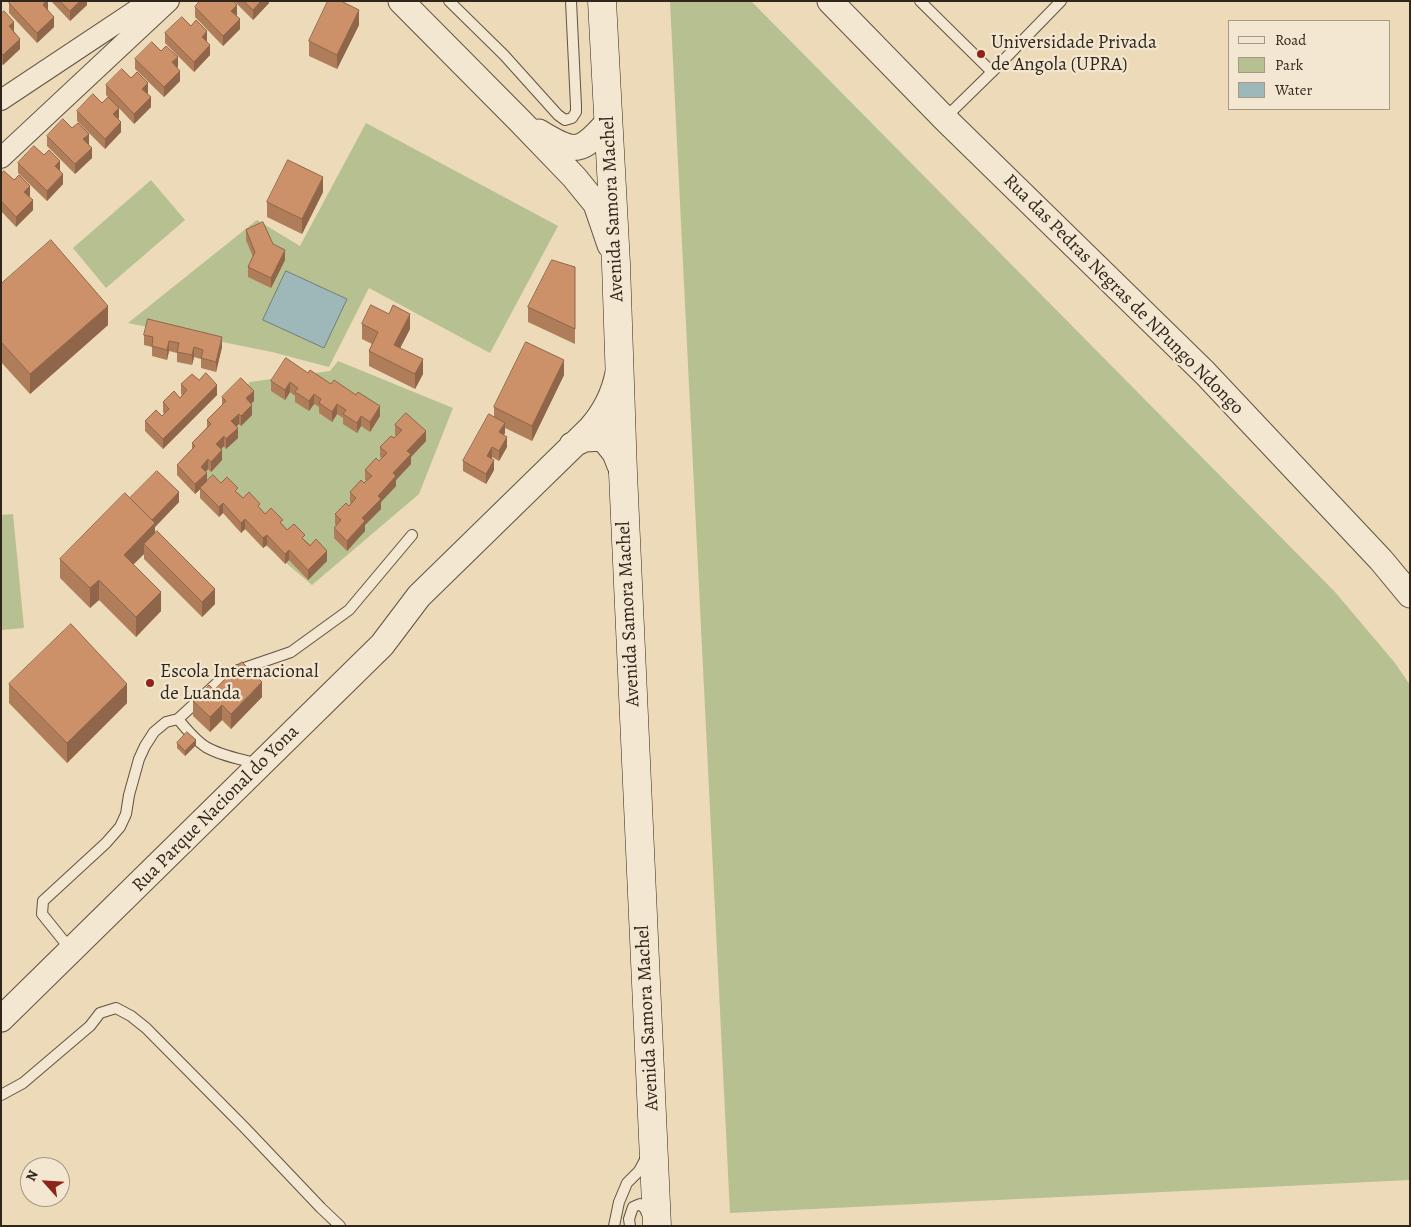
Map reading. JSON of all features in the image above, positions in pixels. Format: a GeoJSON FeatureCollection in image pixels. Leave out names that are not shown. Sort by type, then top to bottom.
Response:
{"type":"FeatureCollection","features":[{"type":"Feature","properties":{"kind":"main road","name":"Avenida Samora Machel"},"geometry":{"type":"LineString","coordinates":[[602,1],[616,264],[623,473],[657,1226]]}},
{"type":"Feature","properties":{"kind":"street"},"geometry":{"type":"LineString","coordinates":[[1,100],[150,1]]}},
{"type":"Feature","properties":{"kind":"street"},"geometry":{"type":"LineString","coordinates":[[1,158],[168,1]]}},
{"type":"Feature","properties":{"kind":"street"},"geometry":{"type":"LineString","coordinates":[[401,1],[558,160],[596,204],[616,264]]}},
{"type":"Feature","properties":{"kind":"street","name":"Rua das Pedras Negras de NPungo Ndongo"},"geometry":{"type":"LineString","coordinates":[[830,1],[944,119],[1205,373],[1382,560],[1410,595]]}},
{"type":"Feature","properties":{"kind":"street"},"geometry":{"type":"LineString","coordinates":[[520,121],[551,140],[575,148],[584,146],[609,121]]}},
{"type":"Feature","properties":{"kind":"street","name":"Rua Parque Nacional do Yona"},"geometry":{"type":"LineString","coordinates":[[1,1020],[382,645],[419,596],[590,429],[606,407],[616,385],[620,365]]}},
{"type":"Feature","properties":{"kind":"street","name":"Rua Parque Nacional do Yona"},"geometry":{"type":"LineString","coordinates":[[572,445],[585,439],[602,438],[615,453],[623,473]]}},
{"type":"Feature","properties":{"kind":"lane"},"geometry":{"type":"LineString","coordinates":[[449,1],[504,54],[565,120],[572,118],[576,112],[571,1]]}},
{"type":"Feature","properties":{"kind":"lane"},"geometry":{"type":"LineString","coordinates":[[920,1],[992,72]]}},
{"type":"Feature","properties":{"kind":"lane"},"geometry":{"type":"LineString","coordinates":[[944,119],[1061,1]]}},
{"type":"Feature","properties":{"kind":"lane"},"geometry":{"type":"LineString","coordinates":[[71,951],[42,914],[43,901],[106,843],[120,827],[126,814],[139,759],[154,732],[166,722],[178,719],[227,674],[290,652],[349,610],[412,535]]}},
{"type":"Feature","properties":{"kind":"lane"},"geometry":{"type":"LineString","coordinates":[[178,719],[205,746],[214,751],[261,765]]}},
{"type":"Feature","properties":{"kind":"lane"},"geometry":{"type":"LineString","coordinates":[[1,1095],[23,1083],[90,1026],[100,1013],[116,1008],[132,1016],[146,1028],[340,1226]]}},
{"type":"Feature","properties":{"kind":"lane"},"geometry":{"type":"LineString","coordinates":[[614,1226],[619,1202],[627,1183],[639,1171],[654,1142]]}},
{"type":"Feature","properties":{"kind":"lane"},"geometry":{"type":"LineString","coordinates":[[630,1226],[629,1219],[632,1207],[640,1204],[645,1209],[652,1226]]}},
{"type":"Feature","properties":{"kind":"green space"},"geometry":{"type":"Polygon","coordinates":[[[670,1],[751,1],[1335,592],[1395,663],[1410,685],[1410,1180],[730,1213],[670,1]]]}},
{"type":"Feature","properties":{"kind":"green space"},"geometry":{"type":"Polygon","coordinates":[[[366,123],[558,226],[490,353],[369,288],[329,367],[272,352],[128,323],[257,220],[300,246],[366,123]]]}},
{"type":"Feature","properties":{"kind":"green space"},"geometry":{"type":"Polygon","coordinates":[[[151,180],[185,220],[106,288],[73,248],[151,180]]]}},
{"type":"Feature","properties":{"kind":"green space"},"geometry":{"type":"Polygon","coordinates":[[[338,361],[453,408],[419,494],[312,585],[184,476],[250,382],[330,371],[338,361]]]}},
{"type":"Feature","properties":{"kind":"green space"},"geometry":{"type":"Polygon","coordinates":[[[13,514],[24,628],[1,630],[1,515],[13,514]]]}},
{"type":"Feature","properties":{"kind":"water"},"geometry":{"type":"Polygon","coordinates":[[[286,271],[347,299],[324,348],[263,320],[286,271]]]}},
{"type":"Feature","properties":{"kind":"building"},"geometry":{"type":"Polygon","coordinates":[[[12,1],[46,1],[43,5],[54,17],[37,33],[9,3],[12,1]]]}},
{"type":"Feature","properties":{"kind":"building"},"geometry":{"type":"Polygon","coordinates":[[[60,1],[80,1],[70,11],[60,1]]]}},
{"type":"Feature","properties":{"kind":"building"},"geometry":{"type":"Polygon","coordinates":[[[200,1],[233,1],[237,5],[231,11],[240,19],[223,36],[195,7],[200,1]]]}},
{"type":"Feature","properties":{"kind":"building"},"geometry":{"type":"Polygon","coordinates":[[[244,1],[261,1],[253,10],[244,1]]]}},
{"type":"Feature","properties":{"kind":"building"},"geometry":{"type":"Polygon","coordinates":[[[328,1],[341,1],[359,10],[337,55],[309,41],[328,1]]]}},
{"type":"Feature","properties":{"kind":"building"},"geometry":{"type":"Polygon","coordinates":[[[4,11],[14,22],[9,26],[20,39],[3,55],[1,53],[1,14],[4,11]]]}},
{"type":"Feature","properties":{"kind":"building"},"geometry":{"type":"Polygon","coordinates":[[[182,17],[191,26],[196,20],[207,31],[202,37],[210,45],[194,62],[165,33],[182,17]]]}},
{"type":"Feature","properties":{"kind":"building"},"geometry":{"type":"Polygon","coordinates":[[[152,42],[161,51],[166,46],[178,57],[172,62],[180,71],[164,87],[135,59],[152,42]]]}},
{"type":"Feature","properties":{"kind":"building"},"geometry":{"type":"Polygon","coordinates":[[[122,69],[131,78],[137,72],[148,83],[142,89],[151,97],[134,114],[106,85],[122,69]]]}},
{"type":"Feature","properties":{"kind":"building"},"geometry":{"type":"Polygon","coordinates":[[[93,94],[102,103],[108,97],[119,108],[113,114],[121,122],[105,139],[77,111],[93,94]]]}},
{"type":"Feature","properties":{"kind":"building"},"geometry":{"type":"Polygon","coordinates":[[[63,119],[72,128],[78,123],[89,134],[83,139],[92,148],[75,164],[47,136],[63,119]]]}},
{"type":"Feature","properties":{"kind":"building"},"geometry":{"type":"Polygon","coordinates":[[[34,146],[44,155],[49,150],[60,161],[55,166],[63,174],[47,191],[18,163],[34,146]]]}},
{"type":"Feature","properties":{"kind":"building"},"geometry":{"type":"Polygon","coordinates":[[[288,160],[323,177],[302,219],[267,202],[288,160]]]}},
{"type":"Feature","properties":{"kind":"building"},"geometry":{"type":"Polygon","coordinates":[[[4,171],[14,180],[19,175],[30,186],[24,192],[33,200],[16,217],[1,201],[1,175],[4,171]]]}},
{"type":"Feature","properties":{"kind":"building"},"geometry":{"type":"Polygon","coordinates":[[[263,222],[273,244],[285,250],[271,278],[248,267],[255,252],[246,230],[263,222]]]}},
{"type":"Feature","properties":{"kind":"building"},"geometry":{"type":"Polygon","coordinates":[[[51,240],[108,306],[30,374],[1,342],[1,284],[51,240]]]}},
{"type":"Feature","properties":{"kind":"building"},"geometry":{"type":"Polygon","coordinates":[[[552,260],[575,267],[575,329],[528,307],[552,260]]]}},
{"type":"Feature","properties":{"kind":"building"},"geometry":{"type":"Polygon","coordinates":[[[371,305],[389,314],[393,305],[410,314],[394,345],[423,359],[415,374],[369,351],[378,332],[362,324],[371,305]]]}},
{"type":"Feature","properties":{"kind":"building"},"geometry":{"type":"Polygon","coordinates":[[[148,319],[222,337],[216,362],[201,358],[203,350],[194,347],[192,355],[177,352],[179,343],[169,341],[167,350],[152,346],[153,337],[144,335],[148,319]]]}},
{"type":"Feature","properties":{"kind":"building"},"geometry":{"type":"Polygon","coordinates":[[[526,342],[564,360],[532,426],[494,407],[526,342]]]}},
{"type":"Feature","properties":{"kind":"building"},"geometry":{"type":"Polygon","coordinates":[[[286,358],[308,373],[310,370],[331,384],[334,380],[356,395],[358,392],[380,406],[370,422],[361,416],[357,423],[343,414],[346,410],[337,404],[332,412],[319,403],[321,399],[314,394],[309,401],[295,392],[298,388],[290,382],[285,390],[271,381],[286,358]]]}},
{"type":"Feature","properties":{"kind":"building"},"geometry":{"type":"Polygon","coordinates":[[[206,373],[217,385],[163,439],[145,421],[156,410],[162,416],[169,409],[163,402],[174,391],[180,398],[187,390],[181,384],[192,374],[199,380],[206,373]]]}},
{"type":"Feature","properties":{"kind":"building"},"geometry":{"type":"Polygon","coordinates":[[[241,378],[254,391],[246,398],[252,405],[241,416],[239,414],[231,421],[238,428],[226,439],[224,436],[216,444],[222,450],[211,462],[208,459],[201,467],[207,473],[195,484],[177,465],[195,446],[192,443],[211,424],[207,420],[226,401],[222,397],[241,378]]]}},
{"type":"Feature","properties":{"kind":"building"},"geometry":{"type":"Polygon","coordinates":[[[406,413],[426,431],[407,451],[411,454],[393,473],[396,476],[378,496],[381,499],[362,518],[365,521],[347,541],[334,528],[341,520],[335,514],[346,503],[349,506],[356,498],[350,492],[361,480],[364,483],[372,476],[365,470],[376,458],[379,461],[387,453],[380,447],[391,436],[394,438],[402,430],[395,425],[406,413]]]}},
{"type":"Feature","properties":{"kind":"building"},"geometry":{"type":"Polygon","coordinates":[[[489,414],[505,423],[499,432],[507,437],[499,451],[492,447],[487,456],[494,460],[486,474],[463,461],[489,414]]]}},
{"type":"Feature","properties":{"kind":"building"},"geometry":{"type":"Polygon","coordinates":[[[157,471],[179,492],[152,520],[130,498],[157,471]]]}},
{"type":"Feature","properties":{"kind":"building"},"geometry":{"type":"Polygon","coordinates":[[[213,475],[221,483],[227,477],[238,488],[235,491],[243,498],[249,492],[260,504],[258,506],[265,514],[271,508],[283,520],[280,522],[287,530],[294,524],[305,535],[302,538],[310,546],[316,539],[327,551],[308,570],[289,550],[285,554],[267,535],[263,538],[245,519],[241,523],[223,503],[219,507],[200,488],[213,475]]]}},
{"type":"Feature","properties":{"kind":"building"},"geometry":{"type":"Polygon","coordinates":[[[125,493],[155,523],[124,555],[161,592],[136,617],[99,580],[90,588],[60,559],[125,493]]]}},
{"type":"Feature","properties":{"kind":"building"},"geometry":{"type":"Polygon","coordinates":[[[157,531],[215,589],[202,602],[144,544],[157,531]]]}},
{"type":"Feature","properties":{"kind":"building"},"geometry":{"type":"Polygon","coordinates":[[[71,624],[127,684],[67,743],[9,684],[71,624]]]}},
{"type":"Feature","properties":{"kind":"building"},"geometry":{"type":"Polygon","coordinates":[[[242,662],[262,682],[231,714],[222,705],[210,717],[193,701],[209,685],[214,690],[242,662]]]}},
{"type":"Feature","properties":{"kind":"building"},"geometry":{"type":"Polygon","coordinates":[[[187,732],[196,740],[185,751],[177,743],[187,732]]]}},
{"type":"Feature","properties":{"kind":"place","name":"Universidade Privada de Angola (UPRA)"},"geometry":{"type":"Point","coordinates":[981,54]}},
{"type":"Feature","properties":{"kind":"place","name":"Escola Internacional de Luanda"},"geometry":{"type":"Point","coordinates":[150,683]}}]}
